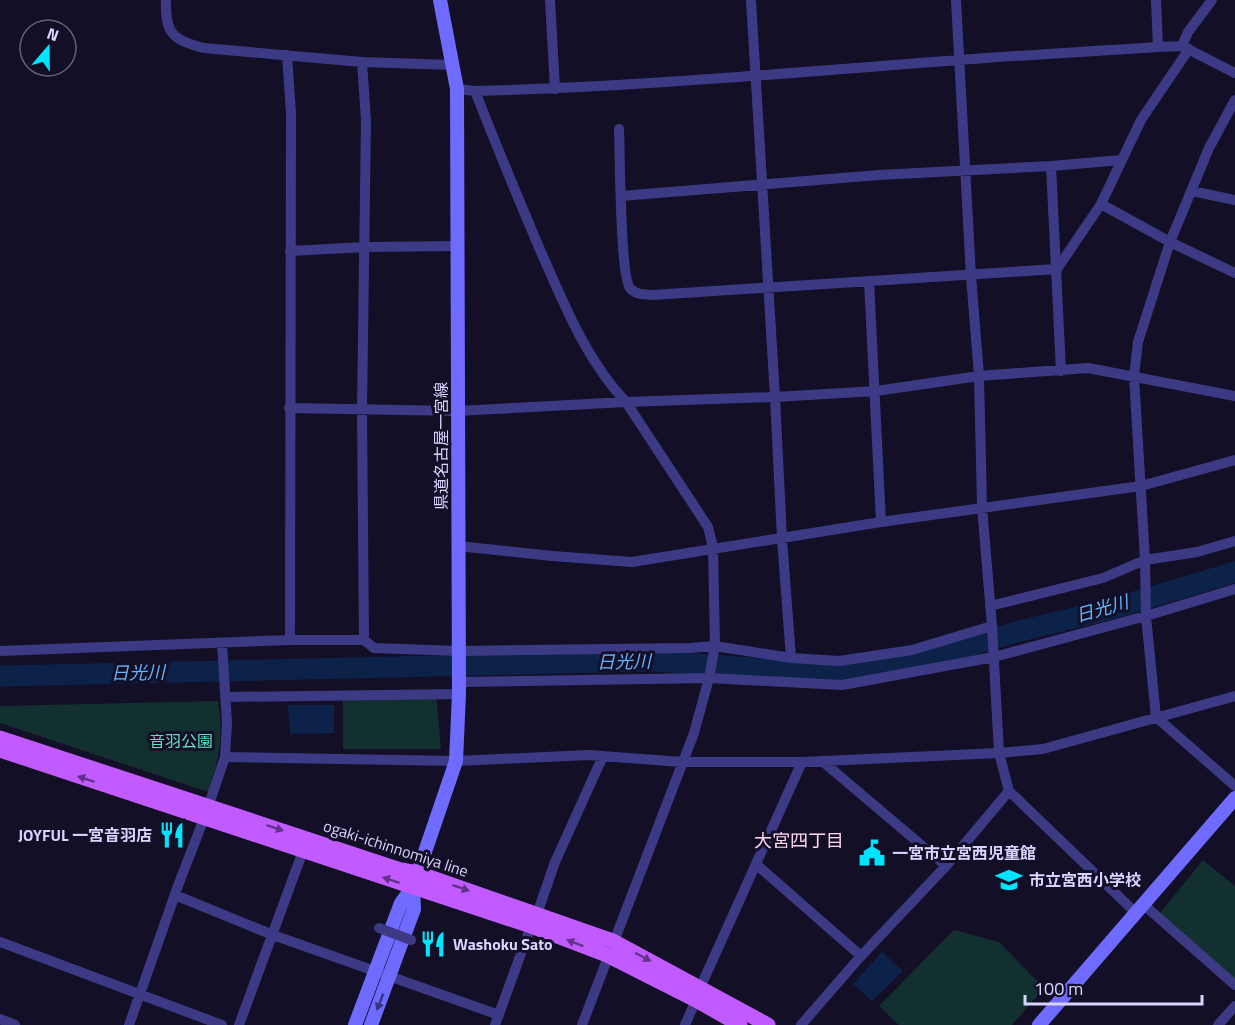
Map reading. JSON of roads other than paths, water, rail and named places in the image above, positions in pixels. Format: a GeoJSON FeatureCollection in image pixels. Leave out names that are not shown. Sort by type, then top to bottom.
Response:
{"type":"FeatureCollection","features":[{"type":"Feature","properties":{"kind":"main road","name":"県道名古屋一宮線"},"geometry":{"type":"LineString","coordinates":[[355,1025],[401,903],[416,880],[456,761],[459,685],[457,89],[440,0]]}},
{"type":"Feature","properties":{"kind":"main road","name":"ogaki-ichinnomiya line"},"geometry":{"type":"LineString","coordinates":[[0,738],[207,811],[303,851],[416,880],[610,948],[698,994],[768,1025]]}},
{"type":"Feature","properties":{"kind":"main road","name":"ogaki-ichinnomiya line"},"geometry":{"type":"LineString","coordinates":[[0,750],[401,870],[416,880]]}},
{"type":"Feature","properties":{"kind":"main road"},"geometry":{"type":"LineString","coordinates":[[1039,1025],[1235,798]]}},
{"type":"Feature","properties":{"kind":"main road","name":"県道名古屋一宮線"},"geometry":{"type":"LineString","coordinates":[[371,1025],[414,909],[416,880]]}},
{"type":"Feature","properties":{"kind":"main road","name":"ogaki-ichinnomiya line"},"geometry":{"type":"LineString","coordinates":[[698,994],[740,1025]]}},
{"type":"Feature","properties":{"kind":"street"},"geometry":{"type":"LineString","coordinates":[[166,0],[168,28],[172,35],[186,44],[204,48],[362,62],[453,65]]}},
{"type":"Feature","properties":{"kind":"street"},"geometry":{"type":"LineString","coordinates":[[550,0],[555,89]]}},
{"type":"Feature","properties":{"kind":"street"},"geometry":{"type":"LineString","coordinates":[[751,0],[791,658]]}},
{"type":"Feature","properties":{"kind":"street"},"geometry":{"type":"LineString","coordinates":[[956,0],[971,276],[979,376],[982,507],[999,753],[1009,791],[1140,909],[1235,985]]}},
{"type":"Feature","properties":{"kind":"street"},"geometry":{"type":"LineString","coordinates":[[1156,0],[1158,47]]}},
{"type":"Feature","properties":{"kind":"street"},"geometry":{"type":"LineString","coordinates":[[1057,269],[1101,204],[1141,120],[1186,48],[1188,32],[1212,0]]}},
{"type":"Feature","properties":{"kind":"street"},"geometry":{"type":"LineString","coordinates":[[457,89],[475,91],[555,89],[756,77],[959,60],[1158,47],[1186,48],[1235,74]]}},
{"type":"Feature","properties":{"kind":"street"},"geometry":{"type":"LineString","coordinates":[[287,55],[291,112],[290,640]]}},
{"type":"Feature","properties":{"kind":"street"},"geometry":{"type":"LineString","coordinates":[[362,62],[366,120],[362,411],[364,640]]}},
{"type":"Feature","properties":{"kind":"street"},"geometry":{"type":"LineString","coordinates":[[475,91],[507,172],[574,327],[612,387],[626,402],[708,526],[713,547],[715,647],[694,733],[582,1025]]}},
{"type":"Feature","properties":{"kind":"street"},"geometry":{"type":"LineString","coordinates":[[1235,100],[1209,148],[1170,242],[1138,342],[1134,376],[1142,486],[1146,614],[1156,717],[1235,786]]}},
{"type":"Feature","properties":{"kind":"street"},"geometry":{"type":"LineString","coordinates":[[619,129],[626,272],[628,286],[637,294],[652,295],[1057,269]]}},
{"type":"Feature","properties":{"kind":"street"},"geometry":{"type":"LineString","coordinates":[[621,196],[879,175],[966,172],[1122,159]]}},
{"type":"Feature","properties":{"kind":"street"},"geometry":{"type":"LineString","coordinates":[[1051,166],[1061,371]]}},
{"type":"Feature","properties":{"kind":"street"},"geometry":{"type":"LineString","coordinates":[[1192,191],[1235,200]]}},
{"type":"Feature","properties":{"kind":"street"},"geometry":{"type":"LineString","coordinates":[[1101,204],[1170,242],[1235,273]]}},
{"type":"Feature","properties":{"kind":"street"},"geometry":{"type":"LineString","coordinates":[[290,251],[458,246]]}},
{"type":"Feature","properties":{"kind":"street"},"geometry":{"type":"LineString","coordinates":[[869,281],[881,522]]}},
{"type":"Feature","properties":{"kind":"street"},"geometry":{"type":"LineString","coordinates":[[289,408],[457,411],[775,397],[876,391],[979,376],[1088,368],[1235,396]]}},
{"type":"Feature","properties":{"kind":"street"},"geometry":{"type":"LineString","coordinates":[[458,546],[632,562],[713,547],[1142,486],[1235,460]]}},
{"type":"Feature","properties":{"kind":"street"},"geometry":{"type":"LineString","coordinates":[[990,606],[1103,578],[1145,560],[1197,552],[1235,541]]}},
{"type":"Feature","properties":{"kind":"street"},"geometry":{"type":"LineString","coordinates":[[225,694],[709,674],[842,686],[994,655],[1235,589]]}},
{"type":"Feature","properties":{"kind":"street"},"geometry":{"type":"LineString","coordinates":[[0,651],[290,640],[364,640],[374,648],[459,652],[715,647],[791,658],[839,660],[912,650],[992,627]]}},
{"type":"Feature","properties":{"kind":"street"},"geometry":{"type":"LineString","coordinates":[[129,1025],[225,756],[227,723],[222,644]]}},
{"type":"Feature","properties":{"kind":"street"},"geometry":{"type":"LineString","coordinates":[[225,756],[456,761],[603,756],[682,762],[802,762],[999,753],[1043,749],[1235,696]]}},
{"type":"Feature","properties":{"kind":"street"},"geometry":{"type":"LineString","coordinates":[[175,895],[273,935],[465,1003],[497,1020],[555,862],[603,756]]}},
{"type":"Feature","properties":{"kind":"street"},"geometry":{"type":"LineString","coordinates":[[822,761],[946,866]]}},
{"type":"Feature","properties":{"kind":"street"},"geometry":{"type":"LineString","coordinates":[[685,1025],[802,762]]}},
{"type":"Feature","properties":{"kind":"street"},"geometry":{"type":"LineString","coordinates":[[801,1025],[861,956],[946,866],[1009,791]]}},
{"type":"Feature","properties":{"kind":"street"},"geometry":{"type":"LineString","coordinates":[[239,1025],[303,851]]}},
{"type":"Feature","properties":{"kind":"street"},"geometry":{"type":"LineString","coordinates":[[757,865],[861,956]]}},
{"type":"Feature","properties":{"kind":"street"},"geometry":{"type":"LineString","coordinates":[[379,928],[411,940]]}},
{"type":"Feature","properties":{"kind":"street"},"geometry":{"type":"LineString","coordinates":[[0,942],[222,1025]]}},
{"type":"Feature","properties":{"kind":"street"},"geometry":{"type":"LineString","coordinates":[[1218,1025],[1235,1006]]}},
{"type":"Feature","properties":{"kind":"street"},"geometry":{"type":"LineString","coordinates":[[0,1019],[15,1025]]}},
{"type":"Feature","properties":{"kind":"water"},"geometry":{"type":"Polygon","coordinates":[[[288,705],[334,705],[334,733],[290,734],[288,705]]]}},
{"type":"Feature","properties":{"kind":"water"},"geometry":{"type":"Polygon","coordinates":[[[882,952],[903,971],[872,1001],[853,984],[882,952]]]}},
{"type":"Feature","properties":{"kind":"waterway","name":"日光川"},"geometry":{"type":"LineString","coordinates":[[0,676],[655,661],[803,672],[856,673],[924,659],[1020,631],[1118,607],[1235,572]]}},
{"type":"Feature","properties":{"kind":"place","name":"JOYFUL 一宮音羽店"},"geometry":{"type":"Point","coordinates":[172,835]}},
{"type":"Feature","properties":{"kind":"place","name":"一宮市立宮西児童館"},"geometry":{"type":"Point","coordinates":[872,853]}},
{"type":"Feature","properties":{"kind":"place","name":"市立宮西小学校"},"geometry":{"type":"Point","coordinates":[1009,880]}},
{"type":"Feature","properties":{"kind":"place","name":"Washoku Sato"},"geometry":{"type":"Point","coordinates":[433,944]}},
{"type":"Feature","properties":{"kind":"district","name":"大宮四丁目"},"geometry":{"type":"Point","coordinates":[799,841]}},
{"type":"Feature","properties":{"kind":"park label","name":"音羽公園"},"geometry":{"type":"Point","coordinates":[181,741]}}]}
